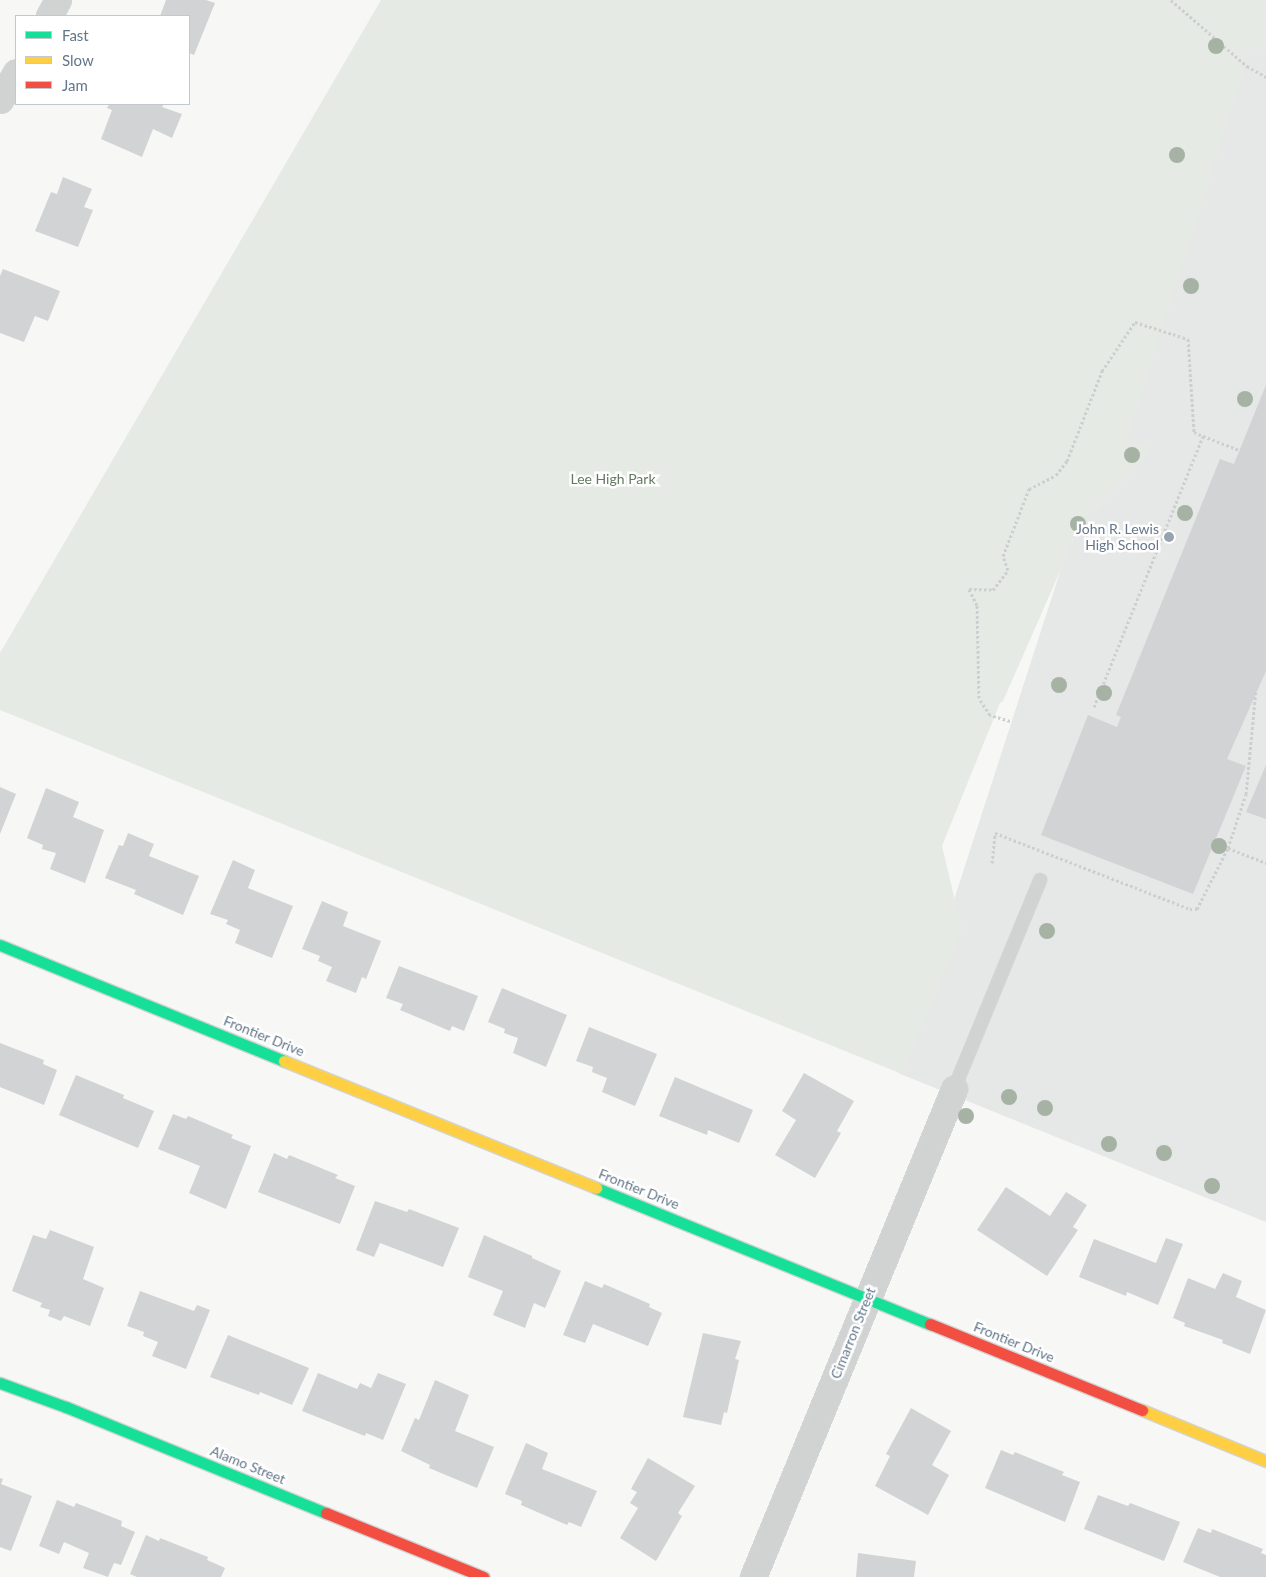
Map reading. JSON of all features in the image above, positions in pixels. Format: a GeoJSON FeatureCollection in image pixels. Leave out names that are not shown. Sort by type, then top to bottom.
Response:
{"type":"FeatureCollection","features":[{"type":"Feature","properties":{"kind":"street"},"geometry":{"type":"LineString","coordinates":[[50,15],[58,0]]}},
{"type":"Feature","properties":{"kind":"street"},"geometry":{"type":"LineString","coordinates":[[0,100],[15,74]]}},
{"type":"Feature","properties":{"kind":"street","name":"Frontier Drive"},"geometry":{"type":"LineString","coordinates":[[0,945],[1266,1461]]}},
{"type":"Feature","properties":{"kind":"street","name":"Cimarron Street"},"geometry":{"type":"LineString","coordinates":[[753,1577],[954,1089]]}},
{"type":"Feature","properties":{"kind":"street","name":"Alamo Street"},"geometry":{"type":"LineString","coordinates":[[0,1383],[66,1407],[484,1577]]}},
{"type":"Feature","properties":{"kind":"lane"},"geometry":{"type":"LineString","coordinates":[[954,1089],[1040,880]]}},
{"type":"Feature","properties":{"kind":"path"},"geometry":{"type":"LineString","coordinates":[[1171,0],[1247,66],[1266,76]]}},
{"type":"Feature","properties":{"kind":"path"},"geometry":{"type":"LineString","coordinates":[[1010,721],[990,715],[979,698],[977,605],[969,590],[993,590],[1008,570],[1003,556],[1029,489],[1038,486],[1056,474],[1066,461],[1102,370],[1136,322],[1188,339],[1194,432],[1240,450]]}},
{"type":"Feature","properties":{"kind":"path"},"geometry":{"type":"LineString","coordinates":[[1094,706],[1203,436]]}},
{"type":"Feature","properties":{"kind":"path"},"geometry":{"type":"LineString","coordinates":[[992,863],[995,833],[1190,910],[1197,909],[1228,848],[1246,794],[1256,690]]}},
{"type":"Feature","properties":{"kind":"path"},"geometry":{"type":"LineString","coordinates":[[1228,848],[1266,863]]}},
{"type":"Feature","properties":{"kind":"shaded area","name":"John R. Lewis High School"},"geometry":{"type":"Polygon","coordinates":[[[1245,0],[1266,0],[1266,1222],[898,1073],[1245,0]]]}},
{"type":"Feature","properties":{"kind":"green space","name":"Lee High Park"},"geometry":{"type":"Polygon","coordinates":[[[381,0],[1266,0],[1266,51],[1251,47],[1127,440],[1145,444],[1148,453],[1097,510],[1091,511],[1076,535],[1003,701],[1000,703],[942,846],[962,930],[902,1074],[0,710],[0,653],[381,0]]]}},
{"type":"Feature","properties":{"kind":"building"},"geometry":{"type":"Polygon","coordinates":[[[166,0],[206,0],[215,3],[194,55],[190,53],[190,15],[160,15],[166,0]]]}},
{"type":"Feature","properties":{"kind":"building"},"geometry":{"type":"Polygon","coordinates":[[[108,105],[163,105],[162,107],[182,114],[172,138],[153,129],[142,157],[101,139],[112,110],[107,108],[108,105]]]}},
{"type":"Feature","properties":{"kind":"building"},"geometry":{"type":"Polygon","coordinates":[[[63,177],[92,189],[84,207],[93,210],[78,247],[35,231],[51,192],[57,194],[63,177]]]}},
{"type":"Feature","properties":{"kind":"building"},"geometry":{"type":"Polygon","coordinates":[[[3,269],[60,291],[48,321],[35,316],[24,342],[0,333],[0,276],[3,269]]]}},
{"type":"Feature","properties":{"kind":"building"},"geometry":{"type":"Polygon","coordinates":[[[1266,385],[1266,671],[1227,759],[1246,766],[1193,894],[1041,835],[1088,715],[1117,727],[1121,717],[1116,715],[1220,459],[1234,464],[1266,385]]]}},
{"type":"Feature","properties":{"kind":"building"},"geometry":{"type":"Polygon","coordinates":[[[1266,765],[1266,819],[1246,812],[1266,765]]]}},
{"type":"Feature","properties":{"kind":"building"},"geometry":{"type":"Polygon","coordinates":[[[0,787],[16,794],[0,834],[0,787]]]}},
{"type":"Feature","properties":{"kind":"building"},"geometry":{"type":"Polygon","coordinates":[[[46,788],[79,802],[73,817],[104,830],[85,883],[50,869],[56,853],[42,849],[43,845],[27,838],[46,788]]]}},
{"type":"Feature","properties":{"kind":"building"},"geometry":{"type":"Polygon","coordinates":[[[128,833],[154,844],[149,856],[199,876],[183,915],[134,894],[136,890],[105,878],[119,845],[123,846],[128,833]]]}},
{"type":"Feature","properties":{"kind":"building"},"geometry":{"type":"Polygon","coordinates":[[[233,860],[255,870],[248,888],[293,906],[272,958],[235,943],[240,930],[226,924],[228,920],[210,914],[233,860]]]}},
{"type":"Feature","properties":{"kind":"building"},"geometry":{"type":"Polygon","coordinates":[[[322,901],[348,912],[343,926],[381,941],[366,979],[362,977],[356,993],[326,981],[332,967],[318,961],[320,956],[302,949],[322,901]]]}},
{"type":"Feature","properties":{"kind":"building"},"geometry":{"type":"Polygon","coordinates":[[[399,966],[478,996],[464,1031],[452,1026],[450,1031],[400,1010],[403,1004],[386,998],[399,966]]]}},
{"type":"Feature","properties":{"kind":"building"},"geometry":{"type":"Polygon","coordinates":[[[502,988],[567,1015],[546,1067],[513,1053],[518,1038],[504,1033],[505,1029],[488,1022],[502,988]]]}},
{"type":"Feature","properties":{"kind":"building"},"geometry":{"type":"Polygon","coordinates":[[[589,1027],[657,1054],[635,1106],[602,1092],[607,1078],[592,1072],[593,1067],[576,1061],[589,1027]]]}},
{"type":"Feature","properties":{"kind":"building"},"geometry":{"type":"Polygon","coordinates":[[[0,1043],[44,1060],[43,1064],[57,1070],[44,1105],[0,1087],[0,1043]]]}},
{"type":"Feature","properties":{"kind":"building"},"geometry":{"type":"Polygon","coordinates":[[[804,1073],[854,1101],[837,1131],[841,1133],[815,1178],[775,1155],[796,1120],[782,1111],[804,1073]]]}},
{"type":"Feature","properties":{"kind":"building"},"geometry":{"type":"Polygon","coordinates":[[[76,1075],[124,1095],[123,1098],[154,1111],[138,1148],[59,1115],[76,1075]]]}},
{"type":"Feature","properties":{"kind":"building"},"geometry":{"type":"Polygon","coordinates":[[[675,1077],[753,1110],[739,1143],[708,1130],[707,1135],[659,1116],[675,1077]]]}},
{"type":"Feature","properties":{"kind":"building"},"geometry":{"type":"Polygon","coordinates":[[[173,1114],[186,1119],[188,1116],[233,1135],[231,1138],[251,1146],[226,1209],[189,1193],[200,1166],[158,1149],[173,1114]]]}},
{"type":"Feature","properties":{"kind":"building"},"geometry":{"type":"Polygon","coordinates":[[[274,1153],[287,1159],[289,1155],[338,1175],[335,1178],[355,1186],[340,1224],[258,1192],[274,1153]]]}},
{"type":"Feature","properties":{"kind":"building"},"geometry":{"type":"Polygon","coordinates":[[[1006,1187],[1050,1216],[1066,1192],[1087,1205],[1073,1227],[1078,1230],[1047,1276],[977,1230],[1006,1187]]]}},
{"type":"Feature","properties":{"kind":"building"},"geometry":{"type":"Polygon","coordinates":[[[375,1201],[407,1212],[409,1209],[459,1228],[443,1267],[380,1243],[374,1257],[356,1250],[375,1201]]]}},
{"type":"Feature","properties":{"kind":"building"},"geometry":{"type":"Polygon","coordinates":[[[50,1230],[94,1247],[83,1279],[104,1288],[90,1326],[64,1316],[61,1321],[48,1316],[50,1310],[40,1307],[42,1303],[12,1291],[33,1235],[46,1239],[50,1230]]]}},
{"type":"Feature","properties":{"kind":"building"},"geometry":{"type":"Polygon","coordinates":[[[484,1235],[561,1271],[545,1308],[534,1303],[525,1328],[493,1315],[503,1291],[468,1277],[484,1235]]]}},
{"type":"Feature","properties":{"kind":"building"},"geometry":{"type":"Polygon","coordinates":[[[1166,1238],[1183,1244],[1158,1305],[1127,1292],[1126,1296],[1079,1277],[1094,1239],[1156,1263],[1166,1238]]]}},
{"type":"Feature","properties":{"kind":"building"},"geometry":{"type":"Polygon","coordinates":[[[1223,1273],[1242,1281],[1236,1297],[1266,1310],[1250,1354],[1222,1343],[1223,1340],[1184,1326],[1185,1323],[1173,1318],[1188,1278],[1215,1289],[1223,1273]]]}},
{"type":"Feature","properties":{"kind":"building"},"geometry":{"type":"Polygon","coordinates":[[[585,1281],[602,1288],[604,1284],[650,1304],[649,1307],[662,1313],[648,1346],[593,1324],[585,1343],[563,1335],[585,1281]]]}},
{"type":"Feature","properties":{"kind":"building"},"geometry":{"type":"Polygon","coordinates":[[[140,1291],[194,1311],[197,1305],[210,1310],[186,1369],[152,1356],[158,1342],[143,1336],[144,1332],[127,1326],[140,1291]]]}},
{"type":"Feature","properties":{"kind":"building"},"geometry":{"type":"Polygon","coordinates":[[[703,1333],[741,1341],[735,1359],[739,1360],[727,1413],[724,1412],[721,1425],[683,1417],[703,1333]]]}},
{"type":"Feature","properties":{"kind":"building"},"geometry":{"type":"Polygon","coordinates":[[[228,1335],[309,1368],[292,1405],[260,1392],[259,1395],[210,1377],[228,1335]]]}},
{"type":"Feature","properties":{"kind":"building"},"geometry":{"type":"Polygon","coordinates":[[[318,1373],[357,1389],[360,1383],[371,1388],[378,1373],[406,1384],[383,1440],[366,1433],[365,1436],[302,1411],[318,1373]]]}},
{"type":"Feature","properties":{"kind":"building"},"geometry":{"type":"Polygon","coordinates":[[[435,1380],[469,1395],[455,1431],[494,1447],[477,1488],[429,1468],[430,1465],[401,1451],[415,1418],[419,1420],[435,1380]]]}},
{"type":"Feature","properties":{"kind":"building"},"geometry":{"type":"Polygon","coordinates":[[[911,1408],[951,1431],[932,1465],[949,1475],[928,1515],[875,1486],[890,1456],[886,1454],[911,1408]]]}},
{"type":"Feature","properties":{"kind":"building"},"geometry":{"type":"Polygon","coordinates":[[[526,1443],[548,1453],[542,1469],[597,1491],[581,1527],[569,1522],[567,1525],[521,1505],[522,1501],[505,1494],[526,1443]]]}},
{"type":"Feature","properties":{"kind":"building"},"geometry":{"type":"Polygon","coordinates":[[[1001,1450],[1013,1455],[1015,1452],[1064,1472],[1062,1475],[1080,1482],[1065,1522],[985,1488],[1001,1450]]]}},
{"type":"Feature","properties":{"kind":"building"},"geometry":{"type":"Polygon","coordinates":[[[648,1458],[695,1486],[678,1513],[682,1516],[656,1561],[620,1538],[638,1508],[630,1503],[637,1492],[631,1489],[648,1458]]]}},
{"type":"Feature","properties":{"kind":"building"},"geometry":{"type":"Polygon","coordinates":[[[0,1478],[3,1479],[1,1484],[32,1496],[11,1551],[0,1547],[0,1478]]]}},
{"type":"Feature","properties":{"kind":"building"},"geometry":{"type":"Polygon","coordinates":[[[1098,1495],[1128,1506],[1130,1503],[1180,1522],[1164,1561],[1084,1529],[1098,1495]]]}},
{"type":"Feature","properties":{"kind":"building"},"geometry":{"type":"Polygon","coordinates":[[[57,1500],[74,1507],[76,1503],[122,1521],[121,1526],[135,1532],[121,1565],[114,1563],[108,1577],[83,1568],[89,1553],[64,1542],[59,1554],[39,1546],[57,1500]]]}},
{"type":"Feature","properties":{"kind":"building"},"geometry":{"type":"Polygon","coordinates":[[[1198,1528],[1211,1533],[1212,1529],[1263,1549],[1261,1553],[1266,1555],[1266,1577],[1220,1577],[1183,1562],[1198,1528]]]}},
{"type":"Feature","properties":{"kind":"building"},"geometry":{"type":"Polygon","coordinates":[[[146,1535],[159,1541],[160,1538],[208,1557],[207,1560],[225,1568],[221,1577],[137,1577],[130,1574],[146,1535]]]}},
{"type":"Feature","properties":{"kind":"building"},"geometry":{"type":"Polygon","coordinates":[[[858,1553],[916,1561],[914,1577],[856,1577],[858,1553]]]}},
{"type":"Feature","properties":{"kind":"traffic: fast"},"geometry":{"type":"LineString","coordinates":[[0,945],[284,1061]]}},
{"type":"Feature","properties":{"kind":"traffic: fast"},"geometry":{"type":"LineString","coordinates":[[596,1188],[930,1324]]}},
{"type":"Feature","properties":{"kind":"traffic: fast"},"geometry":{"type":"LineString","coordinates":[[0,1383],[66,1407],[326,1513]]}},
{"type":"Feature","properties":{"kind":"traffic: slow"},"geometry":{"type":"LineString","coordinates":[[284,1061],[596,1188]]}},
{"type":"Feature","properties":{"kind":"traffic: slow"},"geometry":{"type":"LineString","coordinates":[[1142,1410],[1266,1461]]}},
{"type":"Feature","properties":{"kind":"traffic: jam"},"geometry":{"type":"LineString","coordinates":[[930,1324],[1142,1410]]}},
{"type":"Feature","properties":{"kind":"traffic: jam"},"geometry":{"type":"LineString","coordinates":[[326,1513],[484,1577]]}},
{"type":"Feature","properties":{"kind":"place","name":"John R. Lewis High School"},"geometry":{"type":"Point","coordinates":[1169,537]}}]}
